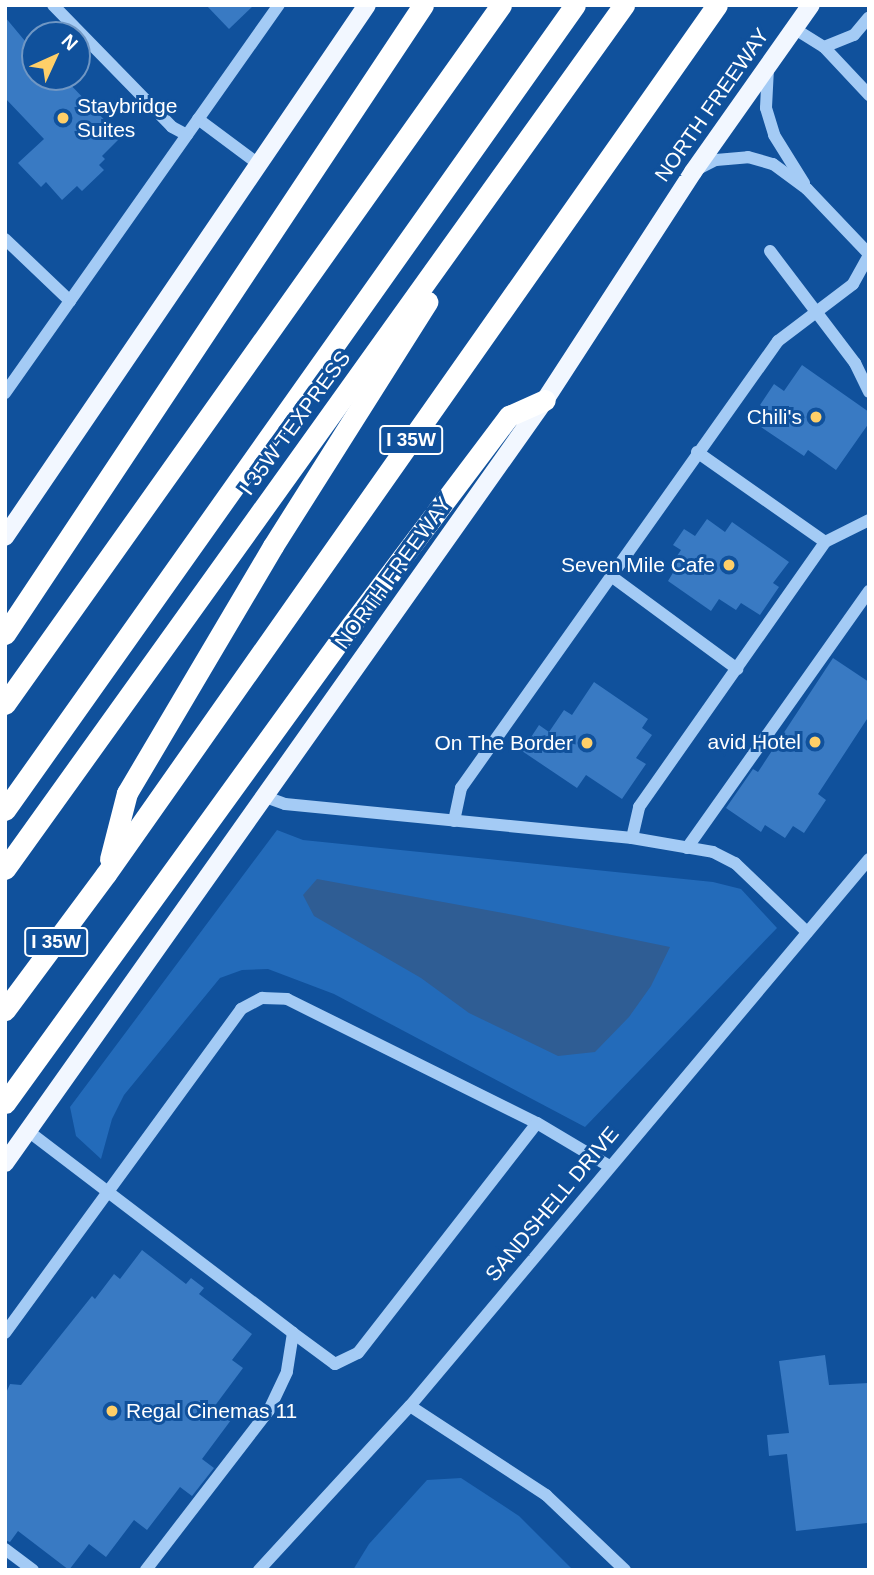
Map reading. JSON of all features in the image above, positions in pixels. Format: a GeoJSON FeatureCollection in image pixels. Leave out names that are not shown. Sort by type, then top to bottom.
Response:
{"type":"FeatureCollection","features":[{"type":"Feature","properties":{"kind":"highway"},"geometry":{"type":"LineString","coordinates":[[5,634],[423,5]]}},
{"type":"Feature","properties":{"kind":"highway"},"geometry":{"type":"LineString","coordinates":[[5,704],[500,5]]}},
{"type":"Feature","properties":{"kind":"highway","name":"I 35W TEXPRESS"},"geometry":{"type":"LineString","coordinates":[[5,810],[575,5]]}},
{"type":"Feature","properties":{"kind":"highway","name":"I 35W TEXPRESS"},"geometry":{"type":"LineString","coordinates":[[5,869],[625,5]]}},
{"type":"Feature","properties":{"kind":"highway","name":"I 35W"},"geometry":{"type":"LineString","coordinates":[[5,1010],[106,874],[716,5]]}},
{"type":"Feature","properties":{"kind":"highway"},"geometry":{"type":"LineString","coordinates":[[106,874],[127,793],[273,546],[542,123]]}},
{"type":"Feature","properties":{"kind":"highway"},"geometry":{"type":"LineString","coordinates":[[5,1103],[340,640],[501,426],[509,416],[545,400]]}},
{"type":"Feature","properties":{"kind":"main road"},"geometry":{"type":"LineString","coordinates":[[5,537],[367,5]]}},
{"type":"Feature","properties":{"kind":"main road","name":"NORTH FREEWAY"},"geometry":{"type":"LineString","coordinates":[[5,1163],[262,796],[545,400],[693,172],[811,5]]}},
{"type":"Feature","properties":{"kind":"street"},"geometry":{"type":"LineString","coordinates":[[53,5],[172,127],[187,135]]}},
{"type":"Feature","properties":{"kind":"street"},"geometry":{"type":"LineString","coordinates":[[5,393],[279,5]]}},
{"type":"Feature","properties":{"kind":"street"},"geometry":{"type":"LineString","coordinates":[[824,47],[855,34],[869,17]]}},
{"type":"Feature","properties":{"kind":"street"},"geometry":{"type":"LineString","coordinates":[[795,29],[824,47],[869,95]]}},
{"type":"Feature","properties":{"kind":"street"},"geometry":{"type":"LineString","coordinates":[[768,67],[766,108],[774,135],[807,189]]}},
{"type":"Feature","properties":{"kind":"street"},"geometry":{"type":"LineString","coordinates":[[198,119],[257,163]]}},
{"type":"Feature","properties":{"kind":"street"},"geometry":{"type":"LineString","coordinates":[[454,821],[461,788],[778,341],[853,284],[869,255],[807,189],[773,164],[748,157],[716,160],[693,172]]}},
{"type":"Feature","properties":{"kind":"street"},"geometry":{"type":"LineString","coordinates":[[5,239],[70,301]]}},
{"type":"Feature","properties":{"kind":"street"},"geometry":{"type":"LineString","coordinates":[[769,251],[855,363],[869,392]]}},
{"type":"Feature","properties":{"kind":"street"},"geometry":{"type":"LineString","coordinates":[[697,452],[825,542]]}},
{"type":"Feature","properties":{"kind":"street"},"geometry":{"type":"LineString","coordinates":[[632,838],[639,807],[825,542],[869,520]]}},
{"type":"Feature","properties":{"kind":"street"},"geometry":{"type":"LineString","coordinates":[[611,576],[737,669]]}},
{"type":"Feature","properties":{"kind":"street"},"geometry":{"type":"LineString","coordinates":[[687,848],[869,592]]}},
{"type":"Feature","properties":{"kind":"street"},"geometry":{"type":"LineString","coordinates":[[262,796],[285,804],[632,838],[713,852],[735,863],[807,932]]}},
{"type":"Feature","properties":{"kind":"street","name":"SANDSHELL DRIVE"},"geometry":{"type":"LineString","coordinates":[[259,1570],[410,1406],[807,932],[863,875],[869,859]]}},
{"type":"Feature","properties":{"kind":"street"},"geometry":{"type":"LineString","coordinates":[[5,1333],[241,1009],[262,998],[287,999],[537,1123],[609,1166]]}},
{"type":"Feature","properties":{"kind":"street"},"geometry":{"type":"LineString","coordinates":[[28,1131],[335,1364],[358,1353],[537,1123]]}},
{"type":"Feature","properties":{"kind":"street"},"geometry":{"type":"LineString","coordinates":[[145,1570],[269,1410],[286,1372],[293,1333]]}},
{"type":"Feature","properties":{"kind":"street"},"geometry":{"type":"LineString","coordinates":[[410,1406],[546,1495],[625,1570]]}},
{"type":"Feature","properties":{"kind":"street"},"geometry":{"type":"LineString","coordinates":[[5,1549],[33,1570]]}},
{"type":"Feature","properties":{"kind":"shaded area"},"geometry":{"type":"Polygon","coordinates":[[[277,830],[303,840],[713,882],[741,889],[777,928],[585,1127],[334,994],[268,969],[242,970],[220,978],[124,1095],[112,1119],[101,1159],[76,1136],[70,1107],[277,830]]]}},
{"type":"Feature","properties":{"kind":"shaded area"},"geometry":{"type":"Polygon","coordinates":[[[317,879],[670,947],[651,986],[629,1017],[595,1052],[558,1056],[469,1013],[421,978],[314,916],[303,895],[317,879]]]}},
{"type":"Feature","properties":{"kind":"shaded area"},"geometry":{"type":"Polygon","coordinates":[[[461,1478],[519,1516],[573,1570],[353,1570],[369,1544],[427,1480],[461,1478]]]}},
{"type":"Feature","properties":{"kind":"building"},"geometry":{"type":"Polygon","coordinates":[[[206,5],[254,5],[229,29],[206,5]]]}},
{"type":"Feature","properties":{"kind":"building","name":"Staybridge Suites"},"geometry":{"type":"Polygon","coordinates":[[[5,17],[21,36],[21,91],[77,91],[121,137],[102,156],[105,159],[99,165],[104,170],[82,191],[77,186],[62,200],[46,182],[41,187],[18,163],[44,139],[5,98],[5,17]]]}},
{"type":"Feature","properties":{"kind":"building","name":"Chili's"},"geometry":{"type":"Polygon","coordinates":[[[802,365],[869,412],[869,423],[836,470],[808,450],[804,456],[758,425],[768,411],[760,405],[774,384],[784,391],[802,365]]]}},
{"type":"Feature","properties":{"kind":"building","name":"Seven Mile Cafe"},"geometry":{"type":"Polygon","coordinates":[[[707,519],[725,532],[732,522],[789,562],[773,583],[779,587],[760,615],[741,603],[736,610],[719,599],[711,611],[668,581],[674,571],[669,568],[681,550],[673,545],[684,529],[695,536],[707,519]]]}},
{"type":"Feature","properties":{"kind":"building","name":"avid Hotel"},"geometry":{"type":"Polygon","coordinates":[[[833,658],[869,682],[869,716],[818,794],[826,800],[804,833],[793,826],[785,838],[765,825],[761,832],[726,808],[753,769],[758,772],[833,658]]]}},
{"type":"Feature","properties":{"kind":"building","name":"On The Border"},"geometry":{"type":"Polygon","coordinates":[[[594,682],[648,719],[642,728],[652,735],[636,758],[646,764],[622,799],[586,775],[577,788],[522,751],[539,725],[549,732],[564,710],[572,715],[594,682]]]}},
{"type":"Feature","properties":{"kind":"building","name":"Regal Cinemas 11"},"geometry":{"type":"Polygon","coordinates":[[[142,1250],[186,1284],[191,1278],[204,1288],[199,1294],[252,1334],[232,1360],[243,1368],[214,1407],[231,1420],[202,1459],[214,1468],[192,1496],[180,1487],[147,1530],[134,1520],[106,1557],[89,1544],[69,1570],[18,1531],[10,1542],[5,1540],[6,1393],[10,1384],[21,1385],[92,1296],[95,1299],[114,1274],[120,1279],[142,1250]]]}},
{"type":"Feature","properties":{"kind":"building"},"geometry":{"type":"Polygon","coordinates":[[[825,1355],[829,1385],[869,1383],[867,1523],[796,1531],[787,1454],[769,1456],[767,1435],[789,1433],[779,1361],[825,1355]]]}},
{"type":"Feature","properties":{"kind":"place","name":"Staybridge Suites"},"geometry":{"type":"Point","coordinates":[63,118]}},
{"type":"Feature","properties":{"kind":"place","name":"Chili's"},"geometry":{"type":"Point","coordinates":[816,417]}},
{"type":"Feature","properties":{"kind":"place","name":"Seven Mile Cafe"},"geometry":{"type":"Point","coordinates":[729,565]}},
{"type":"Feature","properties":{"kind":"place","name":"avid Hotel"},"geometry":{"type":"Point","coordinates":[815,742]}},
{"type":"Feature","properties":{"kind":"place","name":"On The Border"},"geometry":{"type":"Point","coordinates":[587,743]}},
{"type":"Feature","properties":{"kind":"place","name":"Regal Cinemas 11"},"geometry":{"type":"Point","coordinates":[112,1411]}}]}
